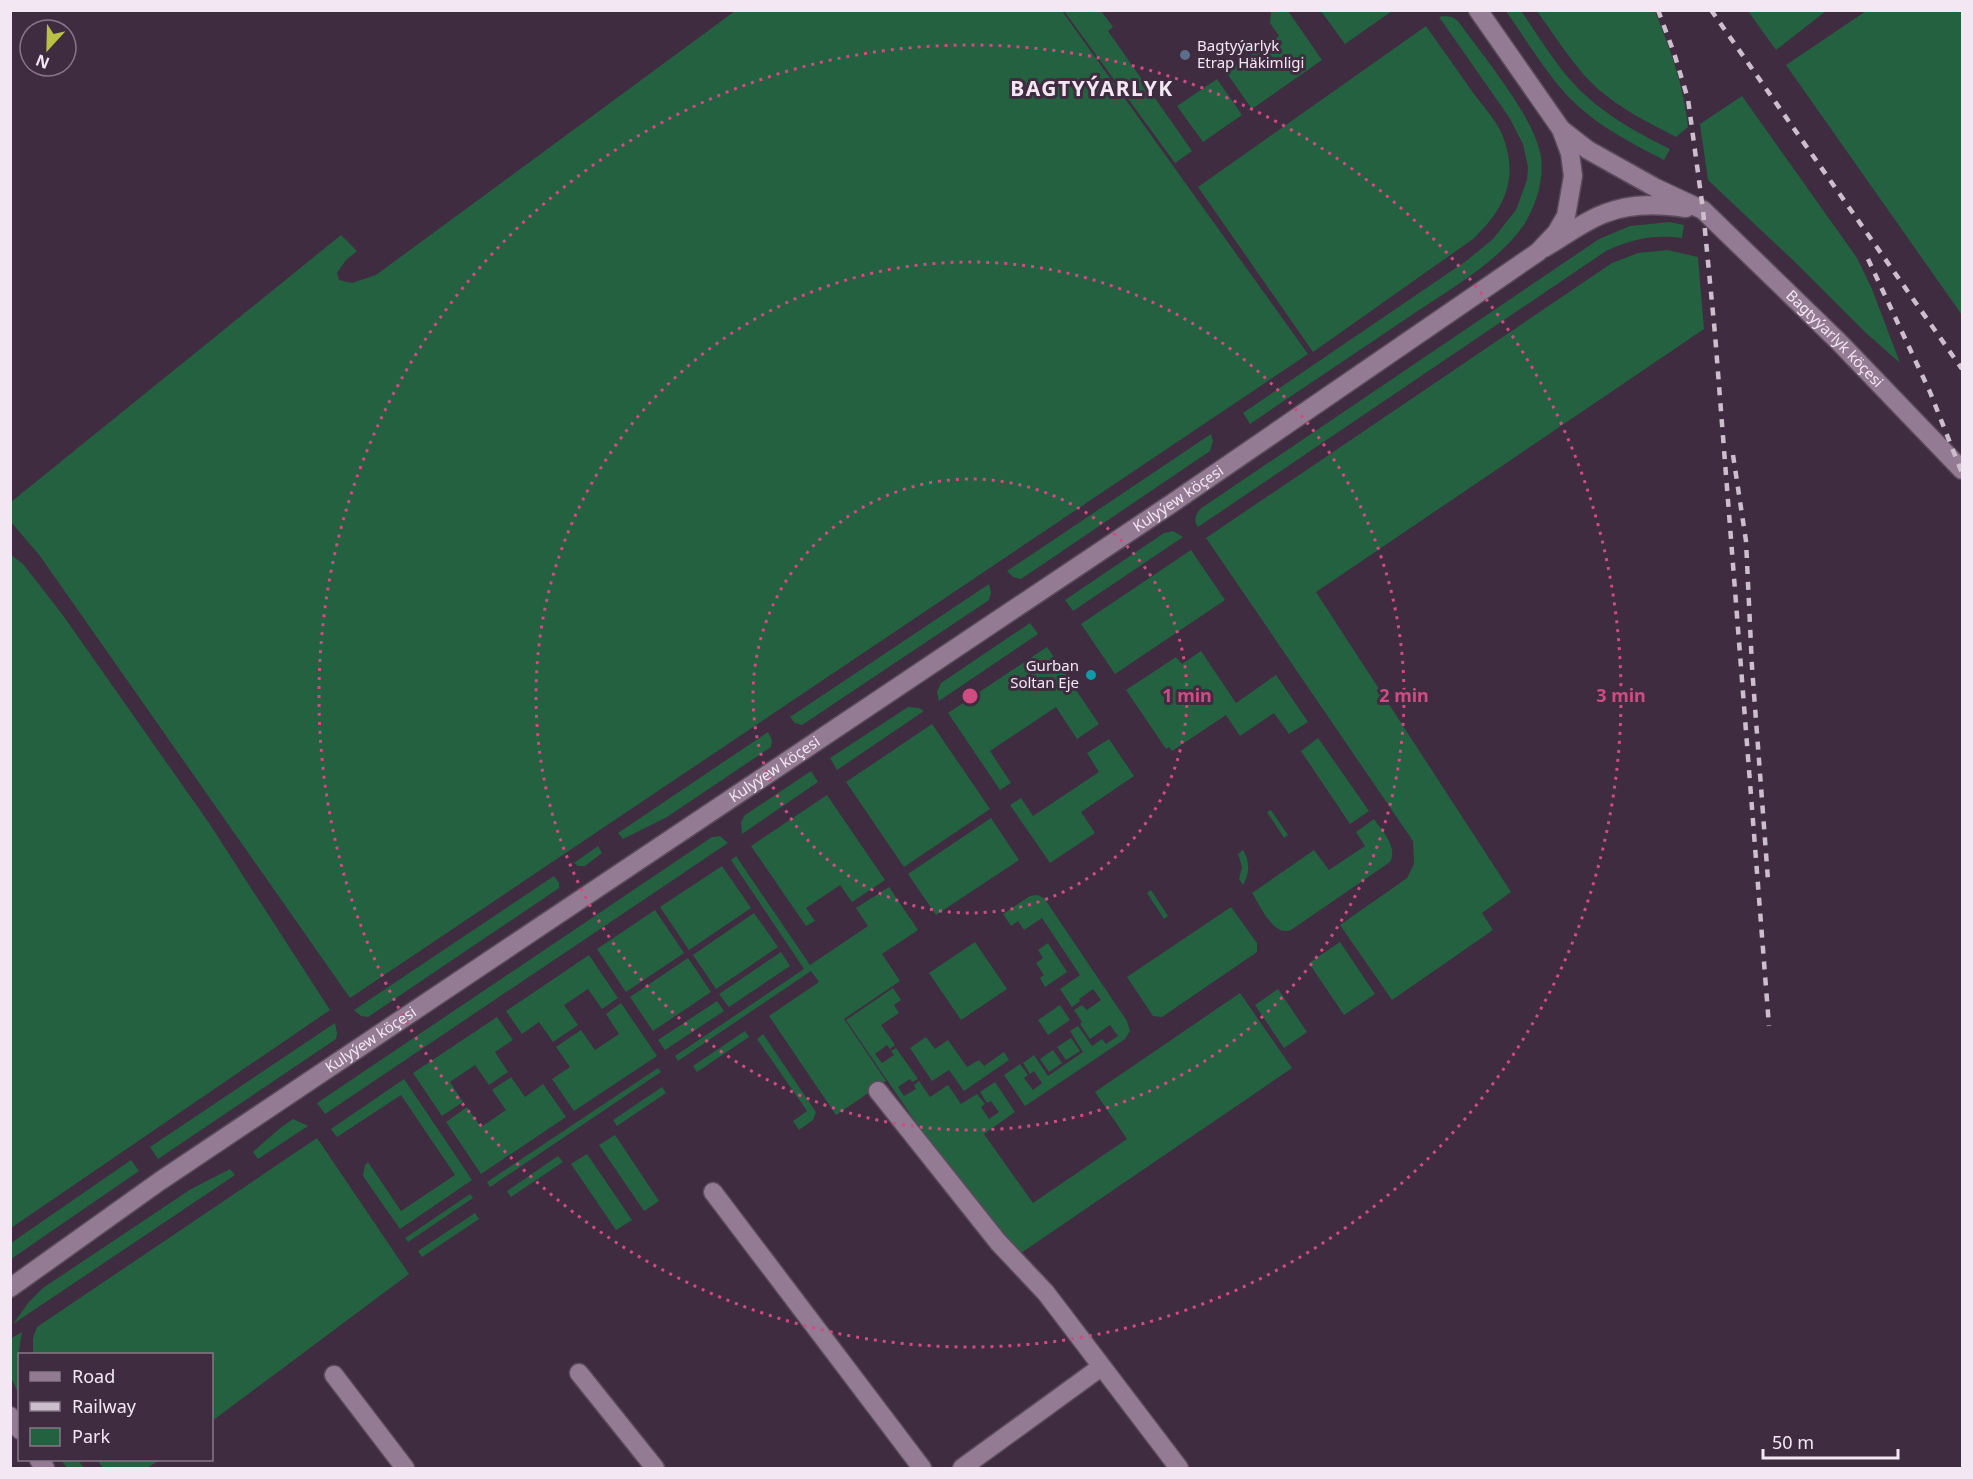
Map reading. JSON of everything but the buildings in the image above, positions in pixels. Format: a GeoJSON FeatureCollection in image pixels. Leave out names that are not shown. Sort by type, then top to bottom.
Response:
{"type":"FeatureCollection","features":[{"type":"Feature","properties":{"kind":"street"},"geometry":{"type":"LineString","coordinates":[[1478,10],[1561,129],[1570,153],[1573,176],[1566,216],[1556,233],[1538,252]]}},
{"type":"Feature","properties":{"kind":"street","name":"Bagtyýarlyk köçesi"},"geometry":{"type":"LineString","coordinates":[[1561,129],[1588,150],[1656,188],[1703,210],[1839,342],[1962,470]]}},
{"type":"Feature","properties":{"kind":"street"},"geometry":{"type":"LineString","coordinates":[[1538,252],[1605,213],[1661,205],[1703,210]]}},
{"type":"Feature","properties":{"kind":"street","name":"Kulyýew köçesi"},"geometry":{"type":"LineString","coordinates":[[10,1288],[160,1181],[1170,504],[1538,252]]}},
{"type":"Feature","properties":{"kind":"street"},"geometry":{"type":"LineString","coordinates":[[878,1091],[998,1242],[1046,1293],[1179,1468]]}},
{"type":"Feature","properties":{"kind":"street"},"geometry":{"type":"LineString","coordinates":[[713,1192],[922,1468]]}},
{"type":"Feature","properties":{"kind":"street"},"geometry":{"type":"LineString","coordinates":[[962,1468],[1101,1367]]}},
{"type":"Feature","properties":{"kind":"street"},"geometry":{"type":"LineString","coordinates":[[579,1373],[655,1468]]}},
{"type":"Feature","properties":{"kind":"street"},"geometry":{"type":"LineString","coordinates":[[334,1375],[405,1468]]}},
{"type":"Feature","properties":{"kind":"green space"},"geometry":{"type":"Polygon","coordinates":[[[735,11],[1062,11],[1308,354],[350,998],[40,556],[11,522],[11,502],[341,235],[357,251],[346,260],[337,273],[339,280],[352,283],[376,275],[735,11]]]}},
{"type":"Feature","properties":{"kind":"green space"},"geometry":{"type":"Polygon","coordinates":[[[1064,11],[1101,11],[1113,27],[1108,31],[1192,151],[1175,163],[1064,11]]]}},
{"type":"Feature","properties":{"kind":"green space"},"geometry":{"type":"Polygon","coordinates":[[[1271,11],[1288,11],[1322,60],[1252,109],[1226,72],[1279,36],[1270,23],[1271,11]]]}},
{"type":"Feature","properties":{"kind":"green space"},"geometry":{"type":"Polygon","coordinates":[[[1321,11],[1392,11],[1345,44],[1321,11]]]}},
{"type":"Feature","properties":{"kind":"green space"},"geometry":{"type":"Polygon","coordinates":[[[1506,11],[1521,11],[1560,68],[1585,95],[1632,129],[1670,149],[1664,160],[1612,131],[1576,104],[1549,73],[1506,11]]]}},
{"type":"Feature","properties":{"kind":"green space"},"geometry":{"type":"Polygon","coordinates":[[[1537,11],[1655,11],[1680,82],[1688,127],[1676,137],[1639,117],[1604,94],[1584,75],[1537,11]]]}},
{"type":"Feature","properties":{"kind":"green space"},"geometry":{"type":"Polygon","coordinates":[[[1748,11],[1826,11],[1776,50],[1748,11]]]}},
{"type":"Feature","properties":{"kind":"green space"},"geometry":{"type":"Polygon","coordinates":[[[1866,11],[1962,11],[1962,315],[1786,65],[1866,11]]]}},
{"type":"Feature","properties":{"kind":"green space"},"geometry":{"type":"Polygon","coordinates":[[[1444,16],[1458,21],[1518,105],[1537,141],[1542,166],[1538,193],[1532,210],[1513,239],[1487,263],[1250,424],[1243,413],[1466,261],[1492,240],[1516,210],[1527,180],[1528,167],[1523,144],[1509,117],[1439,17],[1444,16]]]}},
{"type":"Feature","properties":{"kind":"green space"},"geometry":{"type":"Polygon","coordinates":[[[1426,26],[1501,132],[1507,148],[1509,163],[1506,190],[1494,215],[1473,239],[1313,352],[1198,187],[1426,26]]]}},
{"type":"Feature","properties":{"kind":"green space"},"geometry":{"type":"Polygon","coordinates":[[[1217,79],[1242,115],[1203,142],[1177,106],[1217,79]]]}},
{"type":"Feature","properties":{"kind":"green space"},"geometry":{"type":"Polygon","coordinates":[[[1742,96],[1857,258],[1872,289],[1900,363],[1708,180],[1700,124],[1742,96]]]}},
{"type":"Feature","properties":{"kind":"green space"},"geometry":{"type":"Polygon","coordinates":[[[1669,222],[1684,225],[1682,238],[1643,238],[1606,251],[1198,527],[1196,525],[1197,513],[1200,509],[1599,239],[1630,226],[1669,222]]]}},
{"type":"Feature","properties":{"kind":"green space"},"geometry":{"type":"Polygon","coordinates":[[[1667,250],[1698,257],[1704,329],[1316,592],[1511,892],[1482,913],[1493,930],[1392,1000],[1340,925],[1407,878],[1414,864],[1413,841],[1206,538],[1612,263],[1638,253],[1667,250]]]}},
{"type":"Feature","properties":{"kind":"green space"},"geometry":{"type":"Polygon","coordinates":[[[1211,434],[1213,441],[1210,451],[1021,579],[1013,577],[1007,571],[1211,434]]]}},
{"type":"Feature","properties":{"kind":"green space"},"geometry":{"type":"Polygon","coordinates":[[[1173,531],[1183,537],[1073,611],[1065,600],[1164,533],[1173,531]]]}},
{"type":"Feature","properties":{"kind":"green space"},"geometry":{"type":"Polygon","coordinates":[[[1191,550],[1225,600],[1115,674],[1081,624],[1191,550]]]}},
{"type":"Feature","properties":{"kind":"green space"},"geometry":{"type":"Polygon","coordinates":[[[11,555],[23,564],[62,614],[209,823],[330,1010],[11,1228],[11,555]]]}},
{"type":"Feature","properties":{"kind":"green space"},"geometry":{"type":"Polygon","coordinates":[[[989,584],[991,592],[989,600],[802,725],[795,723],[790,717],[989,584]]]}},
{"type":"Feature","properties":{"kind":"green space"},"geometry":{"type":"Polygon","coordinates":[[[1030,623],[1038,634],[939,701],[937,692],[941,683],[1030,623]]]}},
{"type":"Feature","properties":{"kind":"green space"},"geometry":{"type":"Polygon","coordinates":[[[1047,647],[1099,724],[1077,739],[1056,707],[990,751],[1011,783],[1000,790],[948,713],[1047,647]]]}},
{"type":"Feature","properties":{"kind":"green space"},"geometry":{"type":"Polygon","coordinates":[[[1201,651],[1236,703],[1276,675],[1308,722],[1289,734],[1274,713],[1240,736],[1226,715],[1172,751],[1169,747],[1166,749],[1126,690],[1176,657],[1182,664],[1201,651]]]}},
{"type":"Feature","properties":{"kind":"green space"},"geometry":{"type":"Polygon","coordinates":[[[908,707],[924,711],[837,770],[830,758],[908,707]]]}},
{"type":"Feature","properties":{"kind":"green space"},"geometry":{"type":"Polygon","coordinates":[[[932,724],[990,809],[904,867],[846,782],[932,724]]]}},
{"type":"Feature","properties":{"kind":"green space"},"geometry":{"type":"Polygon","coordinates":[[[768,732],[772,740],[771,747],[667,817],[623,839],[618,833],[768,732]]]}},
{"type":"Feature","properties":{"kind":"green space"},"geometry":{"type":"Polygon","coordinates":[[[1318,738],[1369,811],[1350,824],[1301,751],[1318,738]]]}},
{"type":"Feature","properties":{"kind":"green space"},"geometry":{"type":"Polygon","coordinates":[[[1109,739],[1134,776],[1081,812],[1095,833],[1050,863],[1010,805],[1021,798],[1033,816],[1099,772],[1087,753],[1109,739]]]}},
{"type":"Feature","properties":{"kind":"green space"},"geometry":{"type":"Polygon","coordinates":[[[811,771],[818,782],[742,834],[741,822],[745,815],[811,771]]]}},
{"type":"Feature","properties":{"kind":"green space"},"geometry":{"type":"Polygon","coordinates":[[[827,795],[885,880],[852,902],[840,885],[806,908],[815,921],[806,926],[751,846],[827,795]]]}},
{"type":"Feature","properties":{"kind":"green space"},"geometry":{"type":"Polygon","coordinates":[[[1271,810],[1288,835],[1284,838],[1267,812],[1271,810]]]}},
{"type":"Feature","properties":{"kind":"green space"},"geometry":{"type":"Polygon","coordinates":[[[991,818],[1019,860],[936,915],[908,874],[991,818]]]}},
{"type":"Feature","properties":{"kind":"green space"},"geometry":{"type":"Polygon","coordinates":[[[1374,819],[1391,845],[1390,862],[1291,930],[1284,931],[1273,925],[1252,893],[1314,850],[1329,870],[1365,846],[1356,832],[1374,819]]]}},
{"type":"Feature","properties":{"kind":"green space"},"geometry":{"type":"Polygon","coordinates":[[[720,836],[728,843],[325,1114],[317,1103],[712,837],[720,836]]]}},
{"type":"Feature","properties":{"kind":"green space"},"geometry":{"type":"Polygon","coordinates":[[[598,846],[602,853],[585,866],[578,866],[574,863],[598,846]]]}},
{"type":"Feature","properties":{"kind":"green space"},"geometry":{"type":"Polygon","coordinates":[[[1243,850],[1248,867],[1243,885],[1239,879],[1242,867],[1238,854],[1243,850]]]}},
{"type":"Feature","properties":{"kind":"green space"},"geometry":{"type":"Polygon","coordinates":[[[736,856],[810,965],[868,926],[856,908],[889,887],[918,930],[882,954],[900,981],[844,1019],[886,1081],[836,1115],[769,1016],[819,982],[811,971],[678,1061],[675,1056],[804,969],[731,860],[736,856]]]}},
{"type":"Feature","properties":{"kind":"green space"},"geometry":{"type":"Polygon","coordinates":[[[722,866],[751,908],[689,950],[660,907],[722,866]]]}},
{"type":"Feature","properties":{"kind":"green space"},"geometry":{"type":"Polygon","coordinates":[[[554,876],[559,883],[559,888],[368,1017],[361,1016],[354,1010],[554,876]]]}},
{"type":"Feature","properties":{"kind":"green space"},"geometry":{"type":"Polygon","coordinates":[[[1151,890],[1168,916],[1164,919],[1147,893],[1151,890]]]}},
{"type":"Feature","properties":{"kind":"green space"},"geometry":{"type":"Polygon","coordinates":[[[1037,895],[1044,898],[1127,1021],[1130,1031],[1125,1039],[1025,1106],[1004,1075],[1020,1064],[1028,1075],[1024,1078],[1033,1090],[1042,1083],[1034,1071],[1030,1074],[1023,1063],[1034,1055],[1048,1076],[1083,1052],[1070,1031],[1078,1026],[1092,1046],[1102,1039],[1106,1044],[1118,1036],[1110,1025],[1090,1039],[1080,1024],[1082,1022],[1074,1010],[1082,1005],[1087,1010],[1101,1000],[1093,989],[1072,1007],[1060,989],[1080,975],[1042,918],[1024,930],[1018,921],[1011,926],[1003,914],[1030,896],[1037,895]]]}},
{"type":"Feature","properties":{"kind":"green space"},"geometry":{"type":"Polygon","coordinates":[[[1231,907],[1257,943],[1257,952],[1162,1017],[1153,1016],[1127,977],[1231,907]]]}},
{"type":"Feature","properties":{"kind":"green space"},"geometry":{"type":"Polygon","coordinates":[[[655,910],[684,953],[626,992],[597,949],[655,910]]]}},
{"type":"Feature","properties":{"kind":"green space"},"geometry":{"type":"Polygon","coordinates":[[[754,913],[778,947],[716,989],[693,955],[754,913]]]}},
{"type":"Feature","properties":{"kind":"green space"},"geometry":{"type":"Polygon","coordinates":[[[975,942],[1007,989],[961,1020],[929,973],[975,942]]]}},
{"type":"Feature","properties":{"kind":"green space"},"geometry":{"type":"Polygon","coordinates":[[[1340,942],[1375,994],[1344,1015],[1309,963],[1340,942]]]}},
{"type":"Feature","properties":{"kind":"green space"},"geometry":{"type":"Polygon","coordinates":[[[1048,943],[1067,972],[1045,987],[1040,978],[1044,975],[1036,963],[1043,958],[1038,950],[1048,943]]]}},
{"type":"Feature","properties":{"kind":"green space"},"geometry":{"type":"Polygon","coordinates":[[[781,952],[790,966],[729,1007],[719,994],[781,952]]]}},
{"type":"Feature","properties":{"kind":"green space"},"geometry":{"type":"Polygon","coordinates":[[[589,955],[618,998],[602,1009],[588,989],[564,1005],[578,1025],[553,1042],[539,1022],[522,1034],[506,1011],[589,955]]]}},
{"type":"Feature","properties":{"kind":"green space"},"geometry":{"type":"Polygon","coordinates":[[[688,958],[711,992],[653,1031],[630,997],[688,958]]]}},
{"type":"Feature","properties":{"kind":"green space"},"geometry":{"type":"Polygon","coordinates":[[[893,988],[901,1000],[894,1005],[899,1013],[881,1025],[895,1045],[890,1049],[887,1045],[875,1054],[882,1063],[894,1055],[891,1051],[896,1048],[918,1079],[912,1082],[910,1079],[898,1087],[904,1096],[916,1089],[914,1085],[919,1081],[930,1097],[948,1085],[961,1104],[977,1094],[985,1104],[981,1107],[989,1119],[999,1112],[991,1101],[987,1103],[980,1092],[995,1082],[1015,1112],[984,1134],[1033,1203],[1127,1139],[1095,1092],[1240,993],[1292,1068],[1021,1253],[943,1162],[846,1020],[893,988]]]}},
{"type":"Feature","properties":{"kind":"green space"},"geometry":{"type":"Polygon","coordinates":[[[1278,989],[1307,1032],[1284,1048],[1255,1005],[1278,989]]]}},
{"type":"Feature","properties":{"kind":"green space"},"geometry":{"type":"Polygon","coordinates":[[[717,1001],[724,1011],[665,1050],[658,1040],[717,1001]]]}},
{"type":"Feature","properties":{"kind":"green space"},"geometry":{"type":"Polygon","coordinates":[[[621,1003],[657,1056],[574,1111],[552,1079],[570,1067],[556,1047],[581,1030],[595,1050],[619,1034],[606,1014],[621,1003]]]}},
{"type":"Feature","properties":{"kind":"green space"},"geometry":{"type":"Polygon","coordinates":[[[1060,1005],[1070,1020],[1048,1035],[1038,1020],[1060,1005]]]}},
{"type":"Feature","properties":{"kind":"green space"},"geometry":{"type":"Polygon","coordinates":[[[497,1017],[513,1040],[495,1052],[508,1072],[489,1085],[475,1065],[450,1082],[463,1102],[442,1116],[413,1073],[497,1017]]]}},
{"type":"Feature","properties":{"kind":"green space"},"geometry":{"type":"Polygon","coordinates":[[[335,1023],[336,1039],[158,1159],[150,1147],[335,1023]]]}},
{"type":"Feature","properties":{"kind":"green space"},"geometry":{"type":"Polygon","coordinates":[[[745,1031],[749,1037],[697,1072],[693,1066],[745,1031]]]}},
{"type":"Feature","properties":{"kind":"green space"},"geometry":{"type":"Polygon","coordinates":[[[763,1034],[816,1112],[813,1120],[799,1130],[793,1121],[807,1111],[757,1039],[763,1034]]]}},
{"type":"Feature","properties":{"kind":"green space"},"geometry":{"type":"Polygon","coordinates":[[[926,1037],[935,1049],[948,1040],[967,1067],[979,1060],[984,1066],[1004,1052],[1009,1060],[964,1091],[949,1070],[932,1081],[910,1048],[926,1037]]]}},
{"type":"Feature","properties":{"kind":"green space"},"geometry":{"type":"Polygon","coordinates":[[[1071,1038],[1080,1051],[1066,1060],[1057,1047],[1071,1038]]]}},
{"type":"Feature","properties":{"kind":"green space"},"geometry":{"type":"Polygon","coordinates":[[[1053,1050],[1062,1063],[1049,1072],[1040,1059],[1053,1050]]]}},
{"type":"Feature","properties":{"kind":"green space"},"geometry":{"type":"Polygon","coordinates":[[[658,1068],[661,1072],[490,1187],[487,1182],[658,1068]]]}},
{"type":"Feature","properties":{"kind":"green space"},"geometry":{"type":"Polygon","coordinates":[[[511,1077],[525,1097],[543,1084],[566,1117],[481,1174],[446,1122],[467,1107],[481,1127],[506,1110],[492,1090],[511,1077]]]}},
{"type":"Feature","properties":{"kind":"green space"},"geometry":{"type":"Polygon","coordinates":[[[404,1079],[472,1180],[400,1229],[363,1176],[365,1165],[368,1162],[401,1211],[455,1175],[401,1095],[337,1137],[331,1129],[404,1079]]]}},
{"type":"Feature","properties":{"kind":"green space"},"geometry":{"type":"Polygon","coordinates":[[[662,1087],[666,1093],[617,1126],[613,1120],[662,1087]]]}},
{"type":"Feature","properties":{"kind":"green space"},"geometry":{"type":"Polygon","coordinates":[[[293,1119],[308,1126],[258,1159],[253,1152],[293,1119]]]}},
{"type":"Feature","properties":{"kind":"green space"},"geometry":{"type":"Polygon","coordinates":[[[615,1135],[659,1201],[644,1211],[599,1145],[615,1135]]]}},
{"type":"Feature","properties":{"kind":"green space"},"geometry":{"type":"Polygon","coordinates":[[[317,1138],[409,1274],[213,1420],[213,1353],[33,1353],[33,1338],[37,1327],[317,1138]]]}},
{"type":"Feature","properties":{"kind":"green space"},"geometry":{"type":"Polygon","coordinates":[[[587,1154],[632,1220],[616,1230],[571,1164],[587,1154]]]}},
{"type":"Feature","properties":{"kind":"green space"},"geometry":{"type":"Polygon","coordinates":[[[558,1156],[563,1162],[511,1197],[507,1191],[558,1156]]]}},
{"type":"Feature","properties":{"kind":"green space"},"geometry":{"type":"Polygon","coordinates":[[[131,1160],[139,1171],[11,1259],[11,1243],[131,1160]]]}},
{"type":"Feature","properties":{"kind":"green space"},"geometry":{"type":"Polygon","coordinates":[[[230,1169],[235,1175],[13,1324],[43,1288],[191,1189],[230,1169]]]}},
{"type":"Feature","properties":{"kind":"green space"},"geometry":{"type":"Polygon","coordinates":[[[470,1194],[473,1198],[408,1242],[405,1238],[470,1194]]]}},
{"type":"Feature","properties":{"kind":"green space"},"geometry":{"type":"Polygon","coordinates":[[[475,1213],[479,1219],[422,1257],[418,1251],[475,1213]]]}},
{"type":"Feature","properties":{"kind":"green space"},"geometry":{"type":"Polygon","coordinates":[[[22,1332],[18,1353],[18,1392],[11,1378],[10,1339],[22,1332]]]}},
{"type":"Feature","properties":{"kind":"green space"},"geometry":{"type":"Polygon","coordinates":[[[62,1461],[79,1461],[84,1468],[67,1468],[62,1461]]]}},
{"type":"Feature","properties":{"kind":"green space"},"geometry":{"type":"Polygon","coordinates":[[[98,1461],[158,1461],[147,1468],[103,1468],[98,1461]]]}},
{"type":"Feature","properties":{"kind":"railway"},"geometry":{"type":"LineString","coordinates":[[1658,10],[1688,99],[1703,210],[1715,334],[1769,1026]]}},
{"type":"Feature","properties":{"kind":"railway"},"geometry":{"type":"LineString","coordinates":[[1711,10],[1962,369]]}},
{"type":"Feature","properties":{"kind":"railway"},"geometry":{"type":"LineString","coordinates":[[1868,259],[1930,392],[1962,473]]}},
{"type":"Feature","properties":{"kind":"railway"},"geometry":{"type":"LineString","coordinates":[[1733,455],[1746,541],[1752,667],[1768,880]]}},
{"type":"Feature","properties":{"kind":"place","name":"Bagtyýarlyk Etrap Häkimligi"},"geometry":{"type":"Point","coordinates":[1185,55]}},
{"type":"Feature","properties":{"kind":"place","name":"Gurban Soltan Eje"},"geometry":{"type":"Point","coordinates":[1091,675]}},
{"type":"Feature","properties":{"kind":"district","name":"BAGTYÝARLYK"},"geometry":{"type":"Point","coordinates":[1092,89]}}]}
